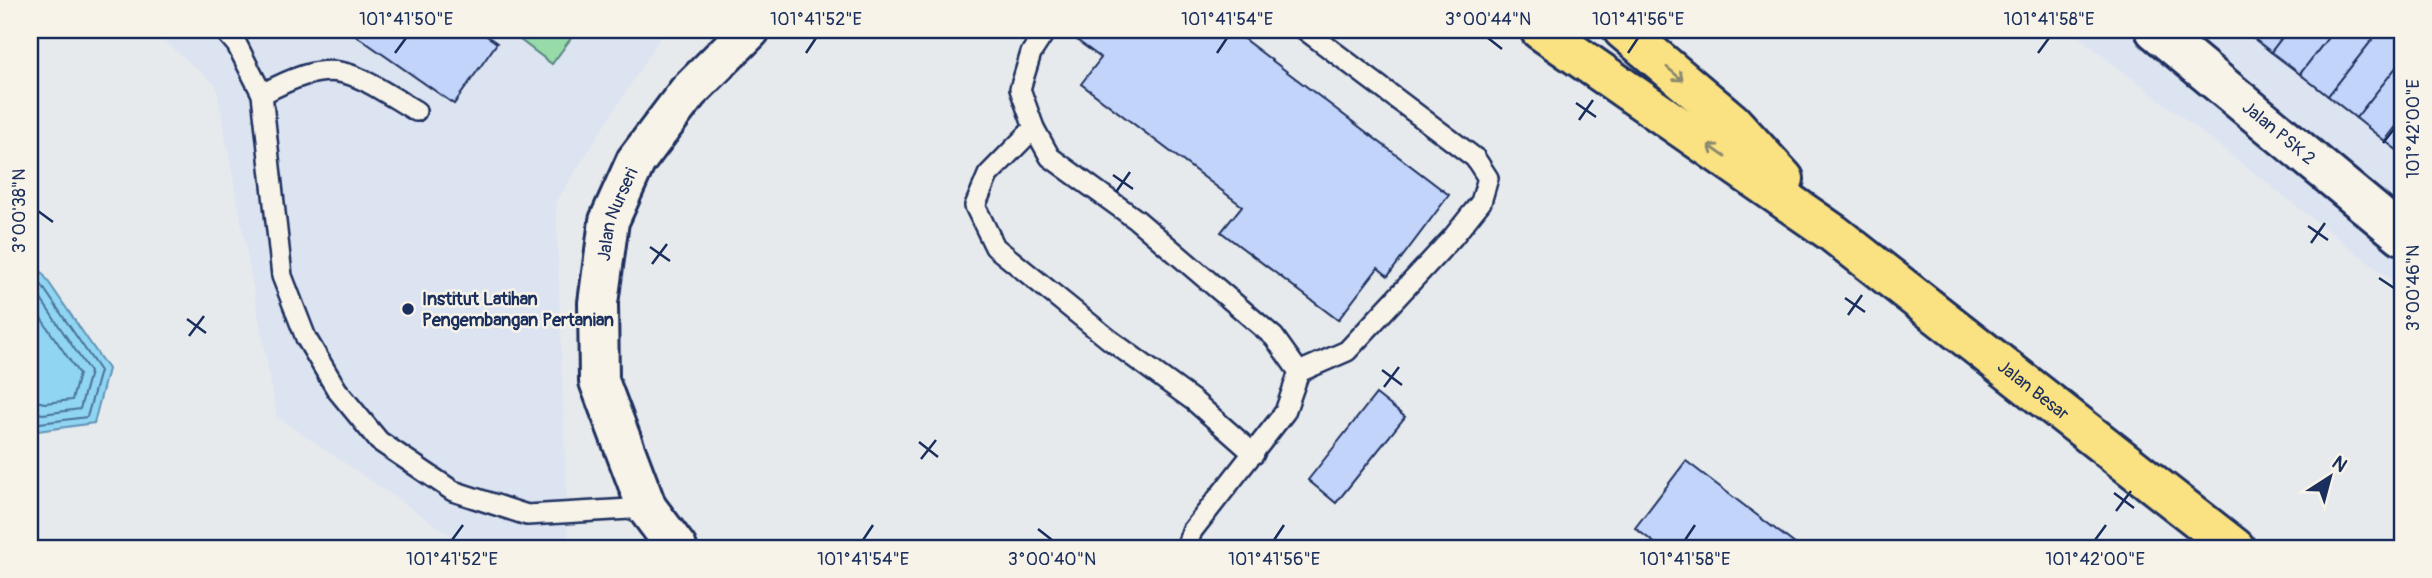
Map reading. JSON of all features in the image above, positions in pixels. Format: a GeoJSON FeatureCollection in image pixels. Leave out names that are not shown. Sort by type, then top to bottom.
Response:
{"type":"FeatureCollection","features":[{"type":"Feature","properties":{"kind":"main road","name":"Jalan Besar"},"geometry":{"type":"LineString","coordinates":[[1540,30],[1833,233],[2235,548]]}},
{"type":"Feature","properties":{"kind":"main road","name":"Jalan Besar"},"geometry":{"type":"LineString","coordinates":[[1623,30],[1732,122],[1833,233]]}},
{"type":"Feature","properties":{"kind":"street","name":"Jalan Nurseri"},"geometry":{"type":"LineString","coordinates":[[677,548],[647,508],[598,381],[598,303],[609,221],[636,162],[688,92],[750,30]]}},
{"type":"Feature","properties":{"kind":"street","name":"Jalan PSK 2"},"geometry":{"type":"LineString","coordinates":[[2166,33],[2402,235]]}},
{"type":"Feature","properties":{"kind":"lane"},"geometry":{"type":"LineString","coordinates":[[225,30],[237,45],[262,94],[282,276],[306,338],[337,390],[379,441],[453,491],[527,515],[647,508]]}},
{"type":"Feature","properties":{"kind":"lane"},"geometry":{"type":"LineString","coordinates":[[1046,30],[1031,53],[1020,89],[1034,128],[1050,157],[1137,220],[1274,338],[1299,372]]}},
{"type":"Feature","properties":{"kind":"lane"},"geometry":{"type":"LineString","coordinates":[[1186,548],[1192,531],[1285,412],[1299,372],[1347,351],[1453,237],[1481,202],[1488,178],[1475,158],[1305,30]]}},
{"type":"Feature","properties":{"kind":"lane"},"geometry":{"type":"LineString","coordinates":[[262,94],[314,71],[344,70],[416,111]]}},
{"type":"Feature","properties":{"kind":"lane"},"geometry":{"type":"LineString","coordinates":[[1034,128],[988,174],[975,206],[995,247],[1110,340],[1194,401],[1254,454]]}},
{"type":"Feature","properties":{"kind":"shaded area","name":"Institut Latihan Pengembangan Pertanian"},"geometry":{"type":"Polygon","coordinates":[[[151,30],[665,30],[556,202],[568,548],[452,536],[277,417],[216,85],[151,30]]]}},
{"type":"Feature","properties":{"kind":"shaded area"},"geometry":{"type":"Polygon","coordinates":[[[2070,30],[2402,30],[2402,288],[2070,30]]]}},
{"type":"Feature","properties":{"kind":"green space"},"geometry":{"type":"Polygon","coordinates":[[[507,30],[577,30],[552,64],[507,30]]]}},
{"type":"Feature","properties":{"kind":"water"},"geometry":{"type":"Polygon","coordinates":[[[30,255],[108,369],[94,423],[38,431],[30,425],[30,255]]]}},
{"type":"Feature","properties":{"kind":"building"},"geometry":{"type":"Polygon","coordinates":[[[348,30],[478,30],[497,43],[454,104],[348,30]]]}},
{"type":"Feature","properties":{"kind":"building"},"geometry":{"type":"Polygon","coordinates":[[[1087,30],[1232,30],[1449,195],[1388,276],[1378,268],[1338,320],[1221,232],[1242,206],[1081,84],[1101,58],[1078,41],[1087,30]]]}},
{"type":"Feature","properties":{"kind":"building"},"geometry":{"type":"Polygon","coordinates":[[[2243,30],[2288,30],[2271,52],[2243,30]]]}},
{"type":"Feature","properties":{"kind":"building"},"geometry":{"type":"Polygon","coordinates":[[[2288,30],[2334,30],[2300,74],[2271,52],[2288,30]]]}},
{"type":"Feature","properties":{"kind":"building"},"geometry":{"type":"Polygon","coordinates":[[[2334,30],[2380,30],[2328,96],[2300,74],[2334,30]]]}},
{"type":"Feature","properties":{"kind":"building"},"geometry":{"type":"Polygon","coordinates":[[[2380,30],[2402,30],[2402,60],[2356,118],[2328,96],[2380,30]]]}},
{"type":"Feature","properties":{"kind":"building"},"geometry":{"type":"Polygon","coordinates":[[[2402,60],[2402,119],[2385,141],[2356,118],[2402,60]]]}},
{"type":"Feature","properties":{"kind":"building"},"geometry":{"type":"Polygon","coordinates":[[[2402,119],[2402,154],[2385,141],[2402,119]]]}},
{"type":"Feature","properties":{"kind":"building"},"geometry":{"type":"Polygon","coordinates":[[[1376,394],[1405,417],[1336,503],[1308,480],[1376,394]]]}},
{"type":"Feature","properties":{"kind":"building"},"geometry":{"type":"Polygon","coordinates":[[[1686,461],[1800,548],[1661,548],[1635,528],[1686,461]]]}},
{"type":"Feature","properties":{"kind":"place","name":"Institut Latihan Pengembangan Pertanian"},"geometry":{"type":"Point","coordinates":[408,309]}}]}
